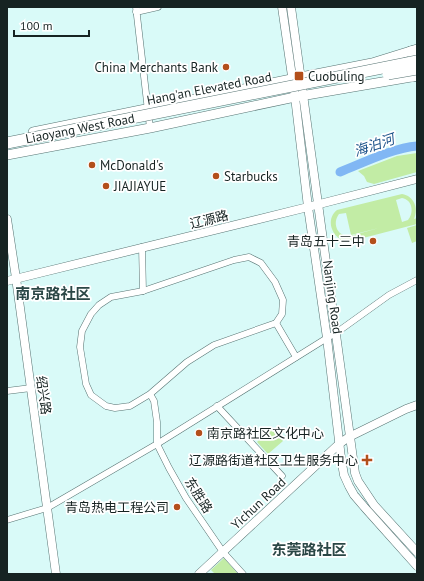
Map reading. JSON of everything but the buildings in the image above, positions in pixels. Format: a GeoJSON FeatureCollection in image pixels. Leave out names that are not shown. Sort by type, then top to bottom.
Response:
{"type":"FeatureCollection","features":[{"type":"Feature","properties":{"kind":"highway","name":"Hang'an Elevated Road"},"geometry":{"type":"LineString","coordinates":[[7,143],[416,53]]}},
{"type":"Feature","properties":{"kind":"highway","name":"Hang'an Elevated Road"},"geometry":{"type":"LineString","coordinates":[[7,149],[416,74]]}},
{"type":"Feature","properties":{"kind":"main road","name":"Nanjing Road"},"geometry":{"type":"LineString","coordinates":[[282,7],[297,78],[318,204],[355,473],[358,481],[374,505],[417,552]]}},
{"type":"Feature","properties":{"kind":"main road","name":"Nanjing Road"},"geometry":{"type":"LineString","coordinates":[[291,7],[297,78]]}},
{"type":"Feature","properties":{"kind":"main road","name":"Liaoyang West Road"},"geometry":{"type":"LineString","coordinates":[[7,138],[416,53]]}},
{"type":"Feature","properties":{"kind":"main road","name":"Liaoyang West Road"},"geometry":{"type":"LineString","coordinates":[[7,155],[150,128],[300,96],[416,74]]}},
{"type":"Feature","properties":{"kind":"main road","name":"Nanjing Road"},"geometry":{"type":"LineString","coordinates":[[300,96],[308,207],[327,338],[344,475],[349,486],[366,509],[417,566]]}},
{"type":"Feature","properties":{"kind":"main road","name":"辽源路"},"geometry":{"type":"LineString","coordinates":[[7,281],[417,179]]}},
{"type":"Feature","properties":{"kind":"main road","name":"绍兴路"},"geometry":{"type":"LineString","coordinates":[[7,219],[9,248],[16,278],[56,574]]}},
{"type":"Feature","properties":{"kind":"main road","name":"Yichun Road"},"geometry":{"type":"LineString","coordinates":[[199,574],[339,444],[349,437],[417,405]]}},
{"type":"Feature","properties":{"kind":"street"},"geometry":{"type":"LineString","coordinates":[[150,128],[136,10],[158,7]]}},
{"type":"Feature","properties":{"kind":"street"},"geometry":{"type":"LineString","coordinates":[[142,247],[143,291]]}},
{"type":"Feature","properties":{"kind":"street"},"geometry":{"type":"LineString","coordinates":[[249,257],[261,263],[275,282],[283,300],[282,314],[276,323],[214,345],[187,362],[150,394],[130,406],[115,408],[106,406],[91,395],[86,384],[80,347],[82,331],[91,314],[99,305],[111,297],[143,291],[234,260],[249,257]]}},
{"type":"Feature","properties":{"kind":"street"},"geometry":{"type":"LineString","coordinates":[[7,520],[47,508],[157,444],[336,333],[388,295],[417,280]]}},
{"type":"Feature","properties":{"kind":"street"},"geometry":{"type":"LineString","coordinates":[[276,323],[296,357]]}},
{"type":"Feature","properties":{"kind":"street"},"geometry":{"type":"LineString","coordinates":[[7,391],[31,388]]}},
{"type":"Feature","properties":{"kind":"street"},"geometry":{"type":"LineString","coordinates":[[150,394],[154,401],[157,422],[157,444]]}},
{"type":"Feature","properties":{"kind":"street"},"geometry":{"type":"LineString","coordinates":[[217,406],[282,476]]}},
{"type":"Feature","properties":{"kind":"street","name":"东胜路"},"geometry":{"type":"LineString","coordinates":[[157,444],[178,484],[223,552],[243,574]]}},
{"type":"Feature","properties":{"kind":"green space"},"geometry":{"type":"Polygon","coordinates":[[[417,153],[417,172],[374,184],[367,182],[364,176],[358,171],[397,156],[417,153]]]}},
{"type":"Feature","properties":{"kind":"green space"},"geometry":{"type":"Polygon","coordinates":[[[402,194],[410,197],[416,207],[414,219],[417,218],[417,224],[340,244],[340,239],[334,233],[331,225],[332,217],[337,210],[402,194]],[[402,198],[396,200],[402,222],[408,220],[412,210],[408,201],[402,198]],[[346,213],[339,214],[336,225],[339,232],[346,236],[350,236],[379,228],[351,235],[346,213]]]}},
{"type":"Feature","properties":{"kind":"green space"},"geometry":{"type":"Polygon","coordinates":[[[417,225],[417,241],[412,243],[407,228],[417,225]]]}},
{"type":"Feature","properties":{"kind":"green space"},"geometry":{"type":"Polygon","coordinates":[[[272,428],[283,441],[268,454],[257,442],[272,428]]]}},
{"type":"Feature","properties":{"kind":"green space"},"geometry":{"type":"Polygon","coordinates":[[[224,558],[238,574],[215,574],[211,570],[224,558]]]}},
{"type":"Feature","properties":{"kind":"waterway","name":"海泊河"},"geometry":{"type":"LineString","coordinates":[[340,172],[388,153],[417,146]]}},
{"type":"Feature","properties":{"kind":"place","name":"China Merchants Bank"},"geometry":{"type":"Point","coordinates":[226,67]}},
{"type":"Feature","properties":{"kind":"place","name":"Cuobuling"},"geometry":{"type":"Point","coordinates":[299,76]}},
{"type":"Feature","properties":{"kind":"place","name":"McDonald's"},"geometry":{"type":"Point","coordinates":[92,165]}},
{"type":"Feature","properties":{"kind":"place","name":"Starbucks"},"geometry":{"type":"Point","coordinates":[216,176]}},
{"type":"Feature","properties":{"kind":"place","name":"JIAJIAYUE"},"geometry":{"type":"Point","coordinates":[106,186]}},
{"type":"Feature","properties":{"kind":"place","name":"青岛五十三中"},"geometry":{"type":"Point","coordinates":[373,241]}},
{"type":"Feature","properties":{"kind":"place","name":"南京路社区文化中心"},"geometry":{"type":"Point","coordinates":[199,433]}},
{"type":"Feature","properties":{"kind":"place","name":"辽源路街道社区卫生服务中心"},"geometry":{"type":"Point","coordinates":[367,460]}},
{"type":"Feature","properties":{"kind":"place","name":"青岛热电工程公司"},"geometry":{"type":"Point","coordinates":[177,507]}},
{"type":"Feature","properties":{"kind":"district","name":"南京路社区"},"geometry":{"type":"Point","coordinates":[53,294]}},
{"type":"Feature","properties":{"kind":"district","name":"东莞路社区"},"geometry":{"type":"Point","coordinates":[309,550]}}]}
